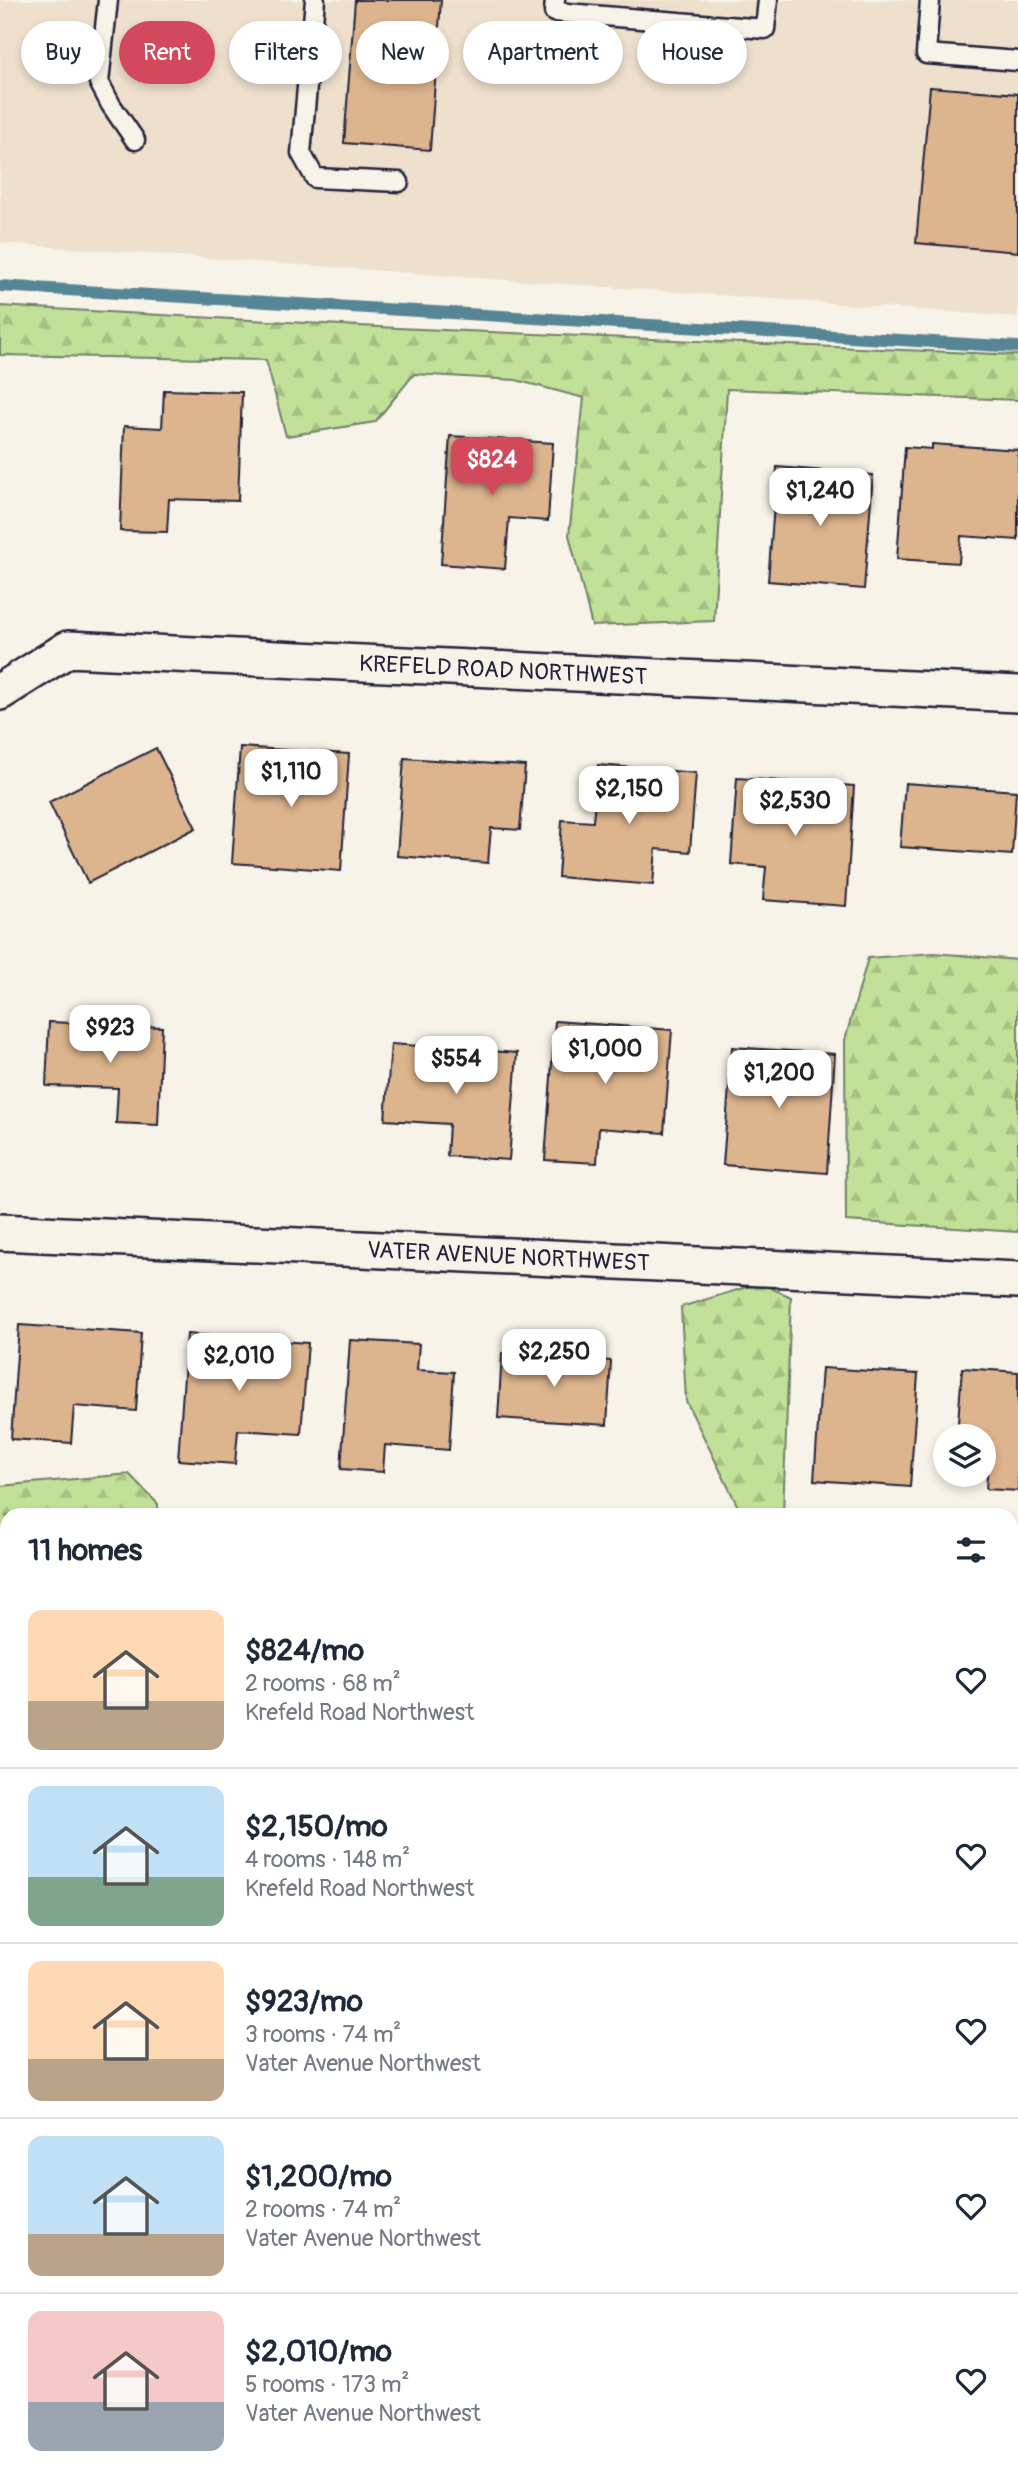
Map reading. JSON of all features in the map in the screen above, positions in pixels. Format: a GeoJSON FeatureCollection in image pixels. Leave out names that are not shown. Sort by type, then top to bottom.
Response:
{"type":"FeatureCollection","features":[{"type":"Feature","properties":{"kind":"street","name":"KREFELD ROAD NORTHWEST"},"geometry":{"type":"LineString","coordinates":[[0,692],[68,649],[1018,694]]}},
{"type":"Feature","properties":{"kind":"street","name":"VATER AVENUE NORTHWEST"},"geometry":{"type":"LineString","coordinates":[[0,1232],[1018,1279]]}},
{"type":"Feature","properties":{"kind":"lane"},"geometry":{"type":"LineString","coordinates":[[108,0],[99,82],[111,106],[135,140]]}},
{"type":"Feature","properties":{"kind":"lane"},"geometry":{"type":"LineString","coordinates":[[315,0],[300,153],[315,178],[399,182]]}},
{"type":"Feature","properties":{"kind":"lane"},"geometry":{"type":"LineString","coordinates":[[555,0],[554,12],[765,29],[768,0]]}},
{"type":"Feature","properties":{"kind":"lane"},"geometry":{"type":"LineString","coordinates":[[930,0],[926,54],[1018,61]]}},
{"type":"Feature","properties":{"kind":"shaded area"},"geometry":{"type":"Polygon","coordinates":[[[0,0],[1018,0],[1018,317],[0,243],[0,0]]]}},
{"type":"Feature","properties":{"kind":"green space"},"geometry":{"type":"Polygon","coordinates":[[[0,306],[397,328],[1018,355],[1018,400],[727,389],[714,621],[592,626],[569,535],[584,398],[516,380],[414,374],[375,422],[286,436],[266,360],[0,355],[0,306]]]}},
{"type":"Feature","properties":{"kind":"green space"},"geometry":{"type":"Polygon","coordinates":[[[934,953],[1018,960],[1018,1232],[846,1221],[845,1040],[868,958],[934,953]]]}},
{"type":"Feature","properties":{"kind":"green space"},"geometry":{"type":"Polygon","coordinates":[[[760,1283],[791,1297],[783,1508],[739,1508],[686,1401],[681,1307],[760,1283]]]}},
{"type":"Feature","properties":{"kind":"green space"},"geometry":{"type":"Polygon","coordinates":[[[129,1474],[158,1504],[158,1508],[0,1508],[0,1486],[129,1474]]]}},
{"type":"Feature","properties":{"kind":"building"},"geometry":{"type":"Polygon","coordinates":[[[355,0],[441,0],[439,21],[356,21],[356,84],[435,84],[430,150],[344,143],[355,0]]]}},
{"type":"Feature","properties":{"kind":"building"},"geometry":{"type":"Polygon","coordinates":[[[930,87],[1018,94],[1018,252],[916,243],[930,87]]]}},
{"type":"Feature","properties":{"kind":"building"},"geometry":{"type":"Polygon","coordinates":[[[164,390],[242,392],[238,501],[169,499],[167,532],[120,531],[124,426],[162,428],[164,390]]]}},
{"type":"Feature","properties":{"kind":"building"},"geometry":{"type":"Polygon","coordinates":[[[450,436],[553,443],[548,521],[509,518],[505,569],[441,564],[450,436]]]}},
{"type":"Feature","properties":{"kind":"building"},"geometry":{"type":"Polygon","coordinates":[[[932,444],[1018,450],[1018,540],[961,536],[959,563],[897,559],[905,447],[932,449],[932,444]]]}},
{"type":"Feature","properties":{"kind":"building"},"geometry":{"type":"Polygon","coordinates":[[[777,467],[873,475],[864,589],[768,581],[777,467]]]}},
{"type":"Feature","properties":{"kind":"building"},"geometry":{"type":"Polygon","coordinates":[[[240,747],[349,754],[341,871],[232,863],[240,747]]]}},
{"type":"Feature","properties":{"kind":"building"},"geometry":{"type":"Polygon","coordinates":[[[156,748],[196,828],[88,883],[49,802],[156,748]]]}},
{"type":"Feature","properties":{"kind":"building"},"geometry":{"type":"Polygon","coordinates":[[[404,758],[525,766],[520,830],[491,828],[488,863],[397,856],[404,758]]]}},
{"type":"Feature","properties":{"kind":"building"},"geometry":{"type":"Polygon","coordinates":[[[598,765],[696,773],[690,852],[656,849],[653,885],[558,877],[562,820],[593,822],[598,765]]]}},
{"type":"Feature","properties":{"kind":"building"},"geometry":{"type":"Polygon","coordinates":[[[737,778],[854,786],[846,906],[763,900],[766,867],[731,864],[737,778]]]}},
{"type":"Feature","properties":{"kind":"building"},"geometry":{"type":"Polygon","coordinates":[[[905,783],[1016,791],[1012,855],[900,847],[905,783]]]}},
{"type":"Feature","properties":{"kind":"building"},"geometry":{"type":"Polygon","coordinates":[[[555,1021],[672,1030],[664,1133],[599,1128],[597,1163],[545,1160],[555,1021]]]}},
{"type":"Feature","properties":{"kind":"building"},"geometry":{"type":"Polygon","coordinates":[[[49,1022],[162,1027],[158,1125],[116,1123],[118,1088],[46,1086],[49,1022]]]}},
{"type":"Feature","properties":{"kind":"building"},"geometry":{"type":"Polygon","coordinates":[[[391,1044],[517,1053],[509,1160],[447,1156],[449,1124],[385,1120],[391,1044]]]}},
{"type":"Feature","properties":{"kind":"building"},"geometry":{"type":"Polygon","coordinates":[[[732,1047],[835,1054],[827,1173],[723,1165],[732,1047]]]}},
{"type":"Feature","properties":{"kind":"building"},"geometry":{"type":"Polygon","coordinates":[[[19,1325],[141,1333],[136,1411],[74,1406],[71,1443],[11,1439],[19,1325]]]}},
{"type":"Feature","properties":{"kind":"building"},"geometry":{"type":"Polygon","coordinates":[[[187,1334],[308,1343],[301,1434],[238,1430],[235,1464],[178,1460],[187,1334]]]}},
{"type":"Feature","properties":{"kind":"building"},"geometry":{"type":"Polygon","coordinates":[[[350,1340],[419,1344],[417,1370],[454,1372],[449,1450],[385,1445],[383,1472],[341,1469],[350,1340]]]}},
{"type":"Feature","properties":{"kind":"building"},"geometry":{"type":"Polygon","coordinates":[[[502,1353],[611,1361],[607,1425],[498,1418],[502,1353]]]}},
{"type":"Feature","properties":{"kind":"building"},"geometry":{"type":"Polygon","coordinates":[[[822,1368],[918,1374],[910,1487],[814,1480],[822,1368]]]}},
{"type":"Feature","properties":{"kind":"building"},"geometry":{"type":"Polygon","coordinates":[[[962,1368],[1018,1372],[1018,1491],[986,1489],[996,1487],[996,1424],[958,1424],[962,1368]]]}},
{"type":"Feature","properties":{"kind":"waterway"},"geometry":{"type":"LineString","coordinates":[[0,286],[1018,347]]}}]}
